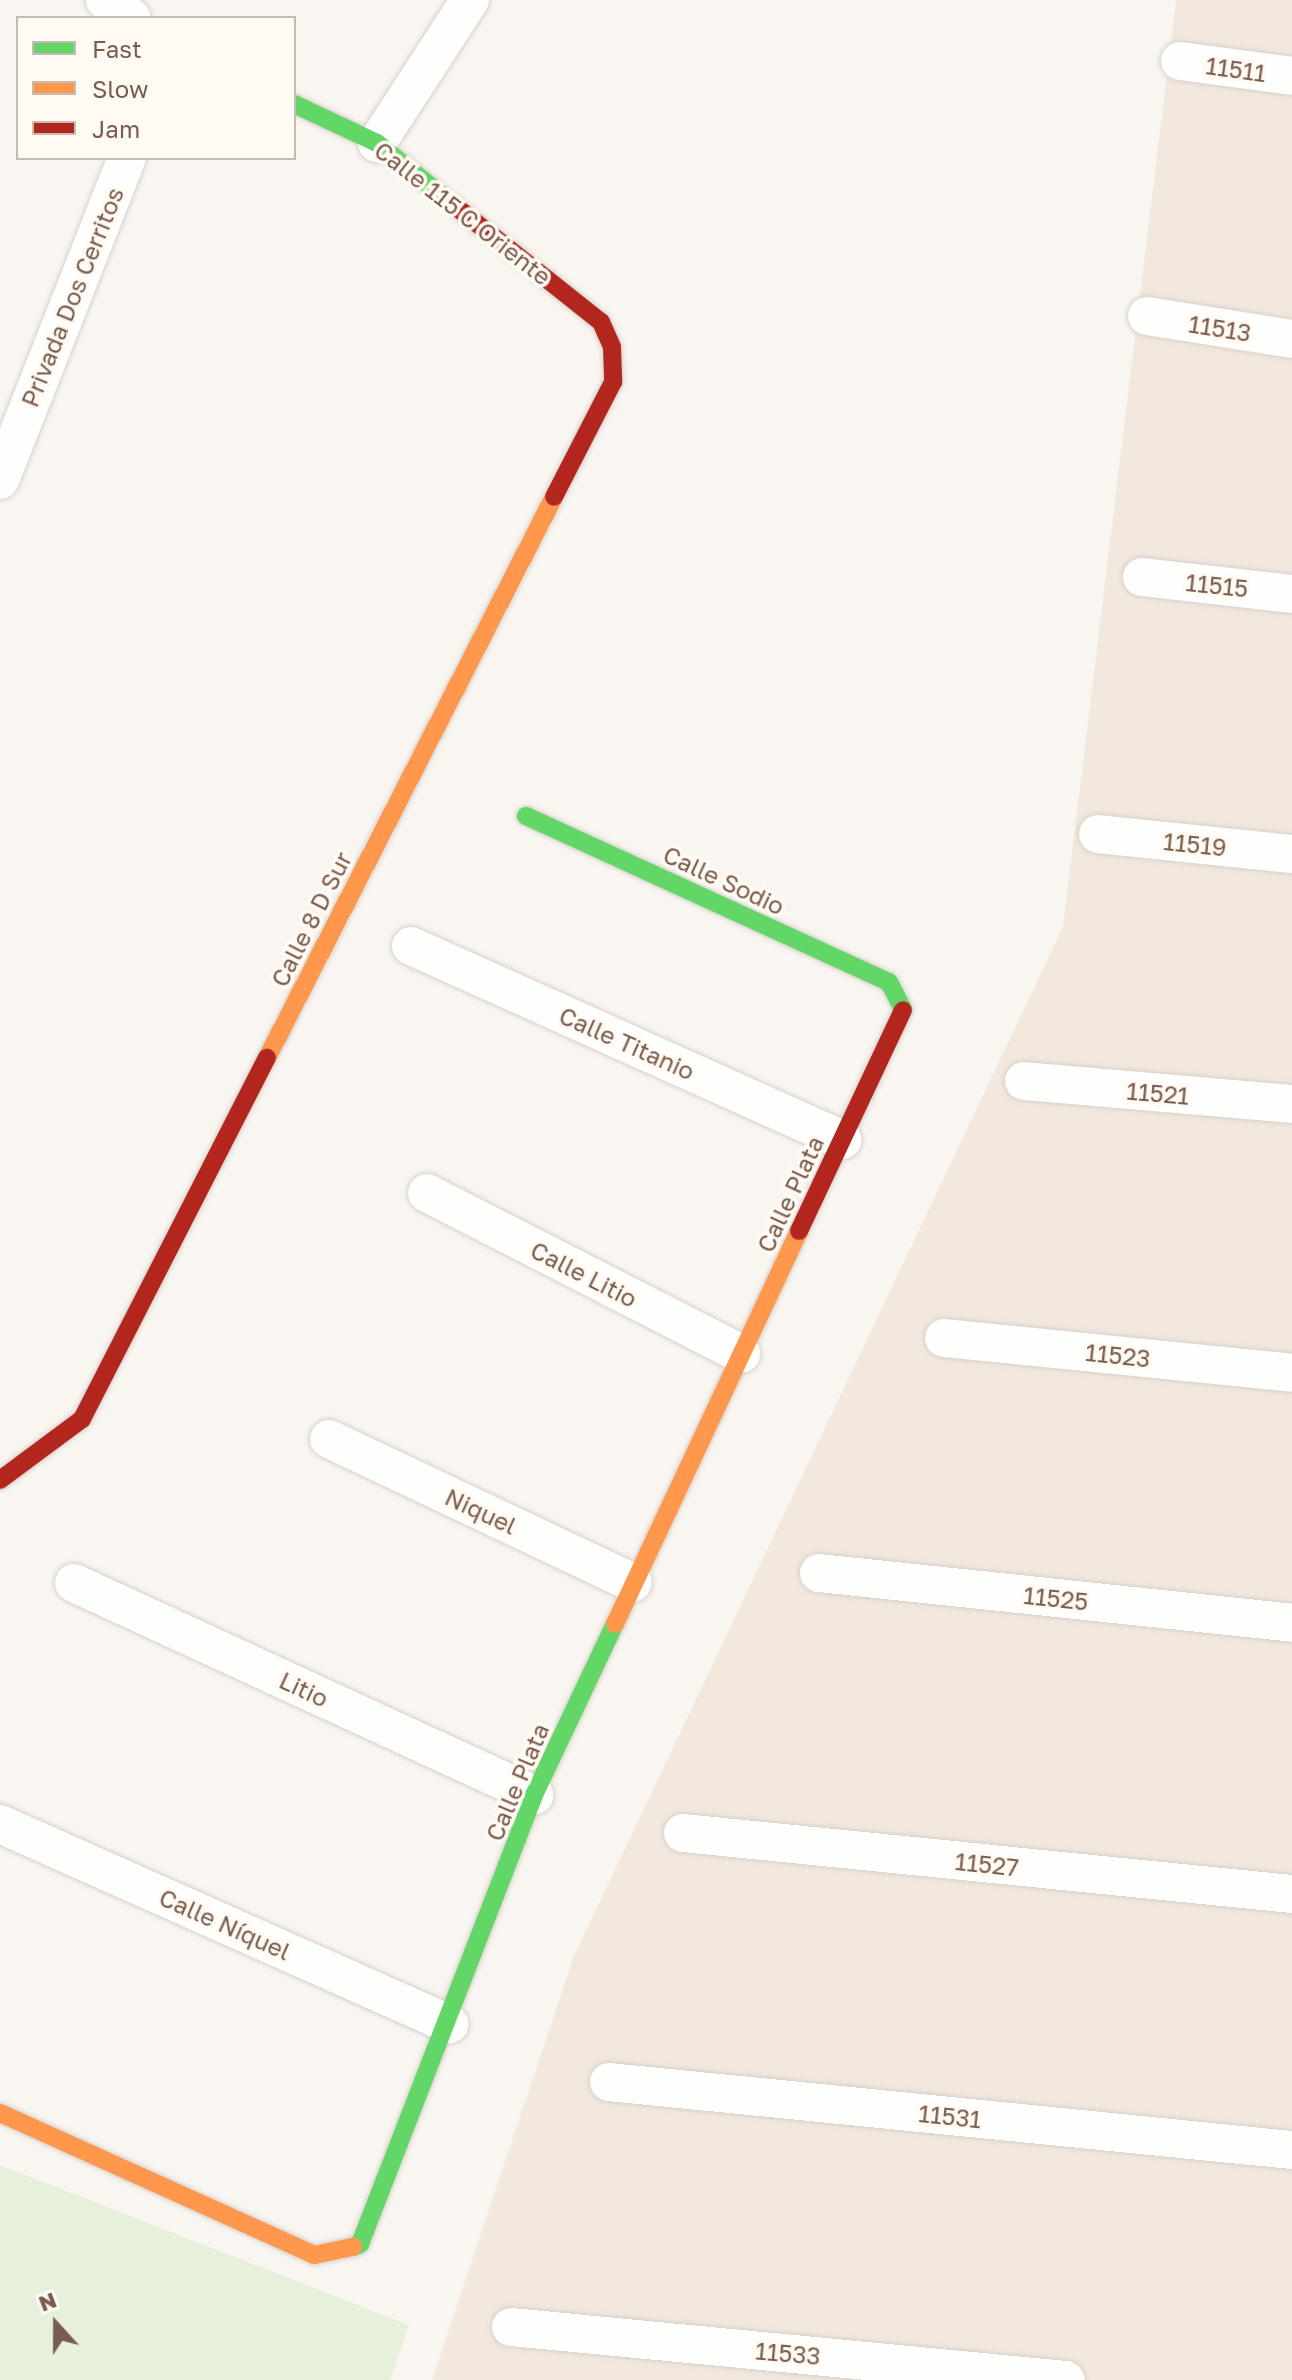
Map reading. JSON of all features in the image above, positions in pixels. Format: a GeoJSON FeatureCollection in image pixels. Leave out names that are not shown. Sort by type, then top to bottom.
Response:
{"type":"FeatureCollection","features":[{"type":"Feature","properties":{"kind":"street"},"geometry":{"type":"LineString","coordinates":[[377,143],[470,0]]}},
{"type":"Feature","properties":{"kind":"street","name":"11511"},"geometry":{"type":"LineString","coordinates":[[1180,61],[1292,76]]}},
{"type":"Feature","properties":{"kind":"street","name":"Calle 115 C Oriente"},"geometry":{"type":"LineString","coordinates":[[296,105],[377,143],[601,322],[612,347]]}},
{"type":"Feature","properties":{"kind":"street","name":"Privada Dos Cerritos"},"geometry":{"type":"LineString","coordinates":[[0,480],[126,160]]}},
{"type":"Feature","properties":{"kind":"street","name":"11513"},"geometry":{"type":"LineString","coordinates":[[1147,316],[1292,339]]}},
{"type":"Feature","properties":{"kind":"street","name":"Calle 8 D Sur"},"geometry":{"type":"LineString","coordinates":[[0,1480],[82,1419],[613,382],[612,347]]}},
{"type":"Feature","properties":{"kind":"street","name":"11515"},"geometry":{"type":"LineString","coordinates":[[1142,577],[1292,594]]}},
{"type":"Feature","properties":{"kind":"street","name":"Calle Sodio"},"geometry":{"type":"LineString","coordinates":[[526,816],[889,982],[899,992]]}},
{"type":"Feature","properties":{"kind":"street","name":"11519"},"geometry":{"type":"LineString","coordinates":[[1098,834],[1292,854]]}},
{"type":"Feature","properties":{"kind":"street","name":"Calle Titanio"},"geometry":{"type":"LineString","coordinates":[[411,946],[842,1140]]}},
{"type":"Feature","properties":{"kind":"street","name":"Calle Plata"},"geometry":{"type":"LineString","coordinates":[[0,2113],[314,2255],[330,2256],[360,2244],[371,2230],[534,1795],[903,1011],[899,992]]}},
{"type":"Feature","properties":{"kind":"street","name":"11521"},"geometry":{"type":"LineString","coordinates":[[1024,1081],[1292,1104]]}},
{"type":"Feature","properties":{"kind":"street","name":"Calle Litio"},"geometry":{"type":"LineString","coordinates":[[427,1193],[741,1354]]}},
{"type":"Feature","properties":{"kind":"street","name":"11523"},"geometry":{"type":"LineString","coordinates":[[944,1338],[1292,1373]]}},
{"type":"Feature","properties":{"kind":"street","name":"Niquel"},"geometry":{"type":"LineString","coordinates":[[329,1439],[633,1583]]}},
{"type":"Feature","properties":{"kind":"street","name":"11525"},"geometry":{"type":"LineString","coordinates":[[819,1573],[1292,1623]]}},
{"type":"Feature","properties":{"kind":"street","name":"Litio"},"geometry":{"type":"LineString","coordinates":[[74,1583],[534,1795]]}},
{"type":"Feature","properties":{"kind":"street","name":"Calle Níquel"},"geometry":{"type":"LineString","coordinates":[[0,1824],[450,2024]]}},
{"type":"Feature","properties":{"kind":"street","name":"11527"},"geometry":{"type":"LineString","coordinates":[[683,1833],[1292,1894]]}},
{"type":"Feature","properties":{"kind":"street","name":"11531"},"geometry":{"type":"LineString","coordinates":[[609,2082],[1292,2150]]}},
{"type":"Feature","properties":{"kind":"street","name":"11533"},"geometry":{"type":"LineString","coordinates":[[511,2327],[1065,2380]]}},
{"type":"Feature","properties":{"kind":"shaded area"},"geometry":{"type":"Polygon","coordinates":[[[1176,0],[1292,0],[1292,2380],[432,2380],[574,1956],[1063,927],[1176,0]]]}},
{"type":"Feature","properties":{"kind":"green space"},"geometry":{"type":"Polygon","coordinates":[[[0,2165],[409,2325],[390,2380],[0,2380],[0,2165]]]}},
{"type":"Feature","properties":{"kind":"traffic: fast"},"geometry":{"type":"LineString","coordinates":[[296,105],[377,143],[455,206]]}},
{"type":"Feature","properties":{"kind":"traffic: fast"},"geometry":{"type":"LineString","coordinates":[[526,816],[889,982],[903,1010]]}},
{"type":"Feature","properties":{"kind":"traffic: fast"},"geometry":{"type":"LineString","coordinates":[[353,2247],[360,2244],[534,1795],[615,1624]]}},
{"type":"Feature","properties":{"kind":"traffic: slow"},"geometry":{"type":"LineString","coordinates":[[267,1058],[554,497]]}},
{"type":"Feature","properties":{"kind":"traffic: slow"},"geometry":{"type":"LineString","coordinates":[[615,1624],[799,1231]]}},
{"type":"Feature","properties":{"kind":"traffic: slow"},"geometry":{"type":"LineString","coordinates":[[0,2113],[314,2255],[353,2247]]}},
{"type":"Feature","properties":{"kind":"traffic: jam"},"geometry":{"type":"LineString","coordinates":[[455,206],[601,322],[612,347],[613,382],[554,497]]}},
{"type":"Feature","properties":{"kind":"traffic: jam"},"geometry":{"type":"LineString","coordinates":[[799,1231],[903,1010]]}},
{"type":"Feature","properties":{"kind":"traffic: jam"},"geometry":{"type":"LineString","coordinates":[[0,1480],[82,1419],[267,1058]]}}]}
